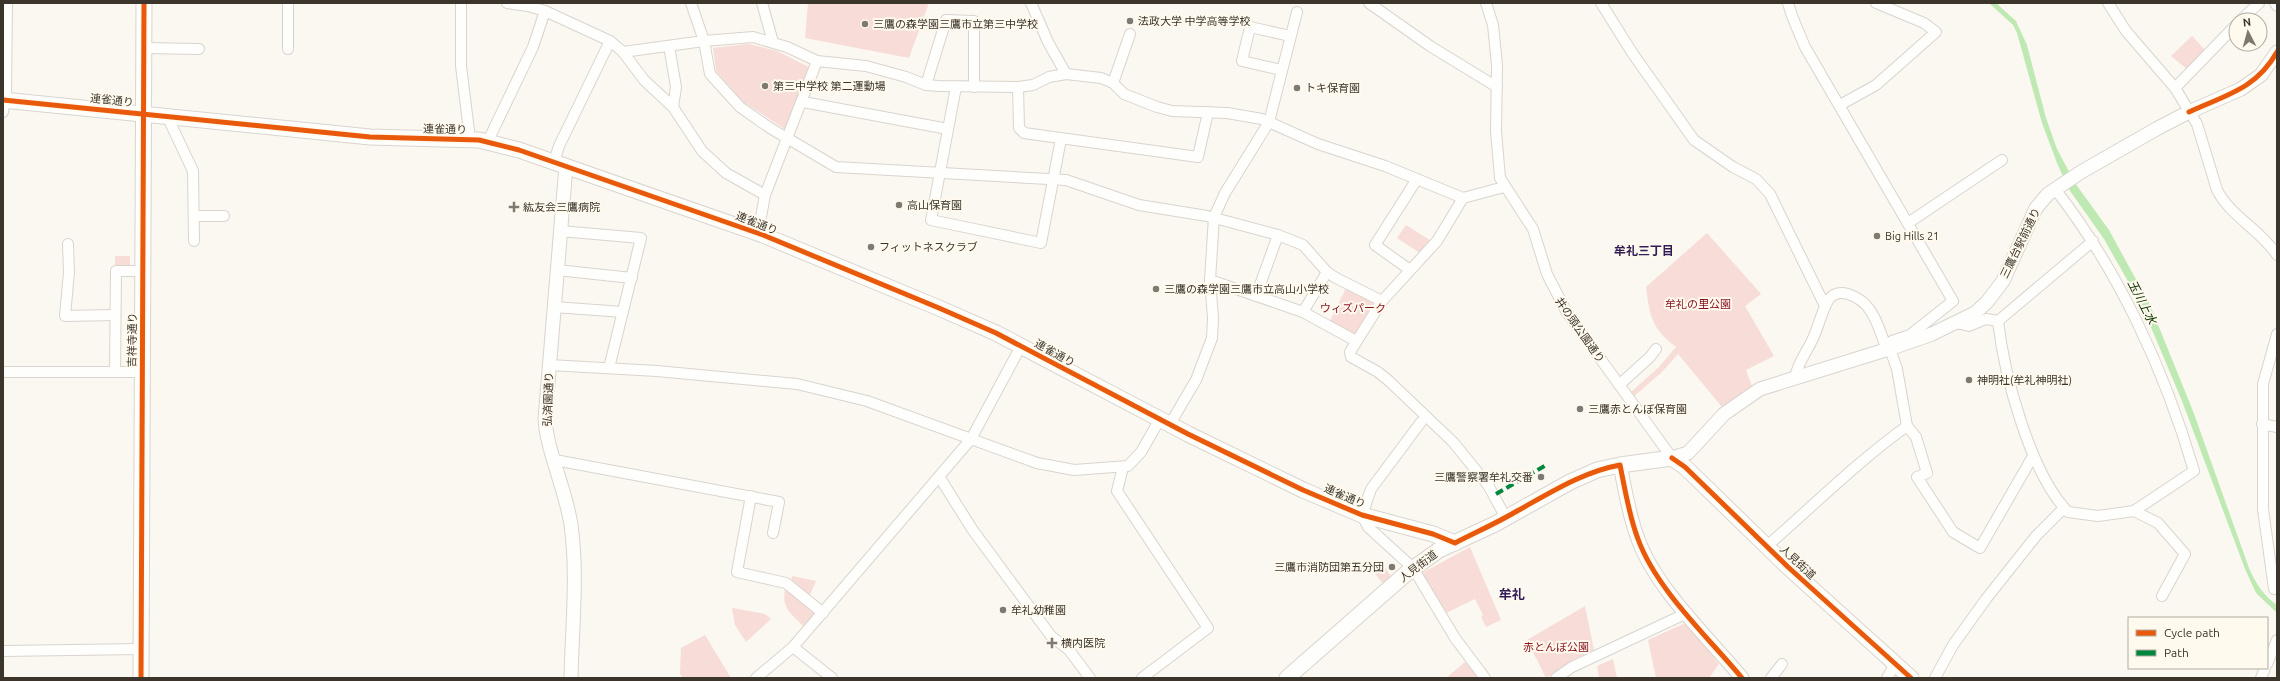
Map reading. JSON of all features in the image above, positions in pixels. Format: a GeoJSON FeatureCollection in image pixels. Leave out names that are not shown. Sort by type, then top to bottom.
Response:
{"type":"FeatureCollection","features":[{"type":"Feature","properties":{"kind":"main road","name":"吉祥寺通り"},"geometry":{"type":"LineString","coordinates":[[141,678],[144,3]]}},
{"type":"Feature","properties":{"kind":"main road","name":"連雀通り"},"geometry":{"type":"LineString","coordinates":[[4,104],[167,116],[370,136],[488,141],[560,164],[758,233],[939,308],[1021,346],[1165,422],[1257,468],[1362,515],[1433,534],[1455,543]]}},
{"type":"Feature","properties":{"kind":"main road","name":"人見街道"},"geometry":{"type":"LineString","coordinates":[[1287,678],[1413,568],[1429,556],[1506,518],[1580,477],[1597,470],[1620,465],[1672,458],[1685,467],[1767,546],[1911,678]]}},
{"type":"Feature","properties":{"kind":"street"},"geometry":{"type":"LineString","coordinates":[[4,104],[7,3]]}},
{"type":"Feature","properties":{"kind":"street"},"geometry":{"type":"LineString","coordinates":[[288,3],[288,49]]}},
{"type":"Feature","properties":{"kind":"street"},"geometry":{"type":"LineString","coordinates":[[460,3],[461,66],[470,140]]}},
{"type":"Feature","properties":{"kind":"street"},"geometry":{"type":"LineString","coordinates":[[507,3],[528,6],[545,11],[610,41],[623,52],[644,80],[672,107],[702,151],[726,173],[765,195]]}},
{"type":"Feature","properties":{"kind":"street"},"geometry":{"type":"LineString","coordinates":[[691,3],[704,41],[710,74],[740,107],[788,138],[836,166],[1066,180],[1139,204],[1214,217],[1278,235],[1303,245],[1326,272],[1382,301]]}},
{"type":"Feature","properties":{"kind":"street"},"geometry":{"type":"LineString","coordinates":[[762,3],[774,42]]}},
{"type":"Feature","properties":{"kind":"street"},"geometry":{"type":"LineString","coordinates":[[1031,3],[1048,42],[1066,74]]}},
{"type":"Feature","properties":{"kind":"street","name":"井の頭公園通り"},"geometry":{"type":"LineString","coordinates":[[1486,3],[1493,25],[1497,87],[1497,157],[1500,178],[1504,187],[1533,229],[1555,293],[1672,458]]}},
{"type":"Feature","properties":{"kind":"street"},"geometry":{"type":"LineString","coordinates":[[1601,3],[1633,54],[1694,140],[1733,167],[1756,179],[1770,194],[1825,306]]}},
{"type":"Feature","properties":{"kind":"street"},"geometry":{"type":"LineString","coordinates":[[1788,3],[1792,16],[1806,47],[1953,301],[1910,335],[1892,341],[1888,349]]}},
{"type":"Feature","properties":{"kind":"street"},"geometry":{"type":"LineString","coordinates":[[1840,105],[1876,85],[1936,32],[1924,23],[1876,3]]}},
{"type":"Feature","properties":{"kind":"street"},"geometry":{"type":"LineString","coordinates":[[2108,3],[2126,31],[2175,88],[2189,112],[2201,135],[2217,190],[2221,198],[2235,214],[2274,242],[2277,255]]}},
{"type":"Feature","properties":{"kind":"street"},"geometry":{"type":"LineString","coordinates":[[2249,12],[2259,3]]}},
{"type":"Feature","properties":{"kind":"street"},"geometry":{"type":"LineString","coordinates":[[1372,4],[1430,46],[1497,87]]}},
{"type":"Feature","properties":{"kind":"street"},"geometry":{"type":"LineString","coordinates":[[488,141],[533,47],[545,11]]}},
{"type":"Feature","properties":{"kind":"street"},"geometry":{"type":"LineString","coordinates":[[549,365],[609,368],[797,384],[867,401],[1037,463],[1065,469],[1128,466],[1137,458],[1165,422],[1201,370],[1212,338],[1213,318],[1210,280],[1214,217],[1225,193],[1269,122],[1296,12]]}},
{"type":"Feature","properties":{"kind":"street"},"geometry":{"type":"LineString","coordinates":[[926,85],[946,20],[974,21],[974,87]]}},
{"type":"Feature","properties":{"kind":"street"},"geometry":{"type":"LineString","coordinates":[[1281,70],[1242,61],[1250,27],[1290,36]]}},
{"type":"Feature","properties":{"kind":"street"},"geometry":{"type":"LineString","coordinates":[[2175,88],[2228,33]]}},
{"type":"Feature","properties":{"kind":"street"},"geometry":{"type":"LineString","coordinates":[[1113,83],[1130,34]]}},
{"type":"Feature","properties":{"kind":"street"},"geometry":{"type":"LineString","coordinates":[[623,52],[704,41],[753,37],[774,42],[817,61],[866,66],[906,76],[926,85],[956,87],[1018,87],[1033,85],[1049,77],[1066,74],[1101,78],[1113,83],[1124,94],[1172,111],[1244,115],[1269,122],[1335,150],[1417,179],[1463,198],[1504,187]]}},
{"type":"Feature","properties":{"kind":"street"},"geometry":{"type":"LineString","coordinates":[[560,164],[559,146],[610,41]]}},
{"type":"Feature","properties":{"kind":"street"},"geometry":{"type":"LineString","coordinates":[[669,46],[676,87],[672,107]]}},
{"type":"Feature","properties":{"kind":"street"},"geometry":{"type":"LineString","coordinates":[[144,48],[199,49]]}},
{"type":"Feature","properties":{"kind":"street","name":"三鷹台駅前通り"},"geometry":{"type":"LineString","coordinates":[[1672,458],[1688,453],[1724,414],[1760,389],[1888,349],[1956,323],[1975,313],[1987,302],[2003,281],[2036,208],[2048,194],[2079,173],[2189,112],[2241,89],[2261,75],[2277,52]]}},
{"type":"Feature","properties":{"kind":"street"},"geometry":{"type":"LineString","coordinates":[[758,233],[765,195],[803,102],[817,61]]}},
{"type":"Feature","properties":{"kind":"street"},"geometry":{"type":"LineString","coordinates":[[956,87],[931,220],[1041,243],[1061,139]]}},
{"type":"Feature","properties":{"kind":"street"},"geometry":{"type":"LineString","coordinates":[[1018,87],[1019,128],[1024,133],[1061,139],[1198,157],[1208,112]]}},
{"type":"Feature","properties":{"kind":"street"},"geometry":{"type":"LineString","coordinates":[[803,102],[948,129]]}},
{"type":"Feature","properties":{"kind":"street"},"geometry":{"type":"LineString","coordinates":[[167,116],[193,171],[194,241]]}},
{"type":"Feature","properties":{"kind":"street"},"geometry":{"type":"LineString","coordinates":[[1908,223],[2002,160]]}},
{"type":"Feature","properties":{"kind":"street","name":"弘済園通り"},"geometry":{"type":"LineString","coordinates":[[560,164],[560,231],[545,418],[546,430],[567,504],[574,549],[571,678]]}},
{"type":"Feature","properties":{"kind":"street"},"geometry":{"type":"LineString","coordinates":[[1410,270],[1374,245],[1417,179]]}},
{"type":"Feature","properties":{"kind":"street"},"geometry":{"type":"LineString","coordinates":[[1998,321],[2000,340],[2009,375],[2033,456],[2048,484],[2068,512],[2098,516],[2134,511],[2194,471],[2182,430],[2142,334],[2120,288],[2093,241],[2058,186]]}},
{"type":"Feature","properties":{"kind":"street"},"geometry":{"type":"LineString","coordinates":[[1463,198],[1437,241],[1382,301],[1356,340],[1350,352],[1351,357],[1378,372],[1389,381],[1453,442],[1488,485],[1506,518]]}},
{"type":"Feature","properties":{"kind":"street"},"geometry":{"type":"LineString","coordinates":[[194,216],[224,216]]}},
{"type":"Feature","properties":{"kind":"street"},"geometry":{"type":"LineString","coordinates":[[560,231],[641,238],[609,368]]}},
{"type":"Feature","properties":{"kind":"street"},"geometry":{"type":"LineString","coordinates":[[1256,296],[1278,235]]}},
{"type":"Feature","properties":{"kind":"street"},"geometry":{"type":"LineString","coordinates":[[1956,323],[1969,326],[1986,319],[1998,321],[2093,241]]}},
{"type":"Feature","properties":{"kind":"street"},"geometry":{"type":"LineString","coordinates":[[68,244],[69,272],[65,316],[115,315]]}},
{"type":"Feature","properties":{"kind":"street"},"geometry":{"type":"LineString","coordinates":[[557,270],[632,278]]}},
{"type":"Feature","properties":{"kind":"street"},"geometry":{"type":"LineString","coordinates":[[115,372],[116,271],[143,271]]}},
{"type":"Feature","properties":{"kind":"street"},"geometry":{"type":"LineString","coordinates":[[1303,312],[1326,272]]}},
{"type":"Feature","properties":{"kind":"street"},"geometry":{"type":"LineString","coordinates":[[1210,280],[1303,312],[1356,340]]}},
{"type":"Feature","properties":{"kind":"street"},"geometry":{"type":"LineString","coordinates":[[1795,378],[1796,371],[1812,342],[1825,306],[1830,299],[1838,293],[1843,292],[1855,296],[1866,304],[1873,313],[1897,368],[1907,426],[1916,437],[1927,473],[1917,477],[1953,532],[1980,548],[2033,456]]}},
{"type":"Feature","properties":{"kind":"street"},"geometry":{"type":"LineString","coordinates":[[554,307],[623,312]]}},
{"type":"Feature","properties":{"kind":"street"},"geometry":{"type":"LineString","coordinates":[[2274,589],[2272,547],[2263,509],[2262,424],[2263,384],[2277,334]]}},
{"type":"Feature","properties":{"kind":"street"},"geometry":{"type":"LineString","coordinates":[[756,678],[793,647],[940,478],[971,439],[1021,346]]}},
{"type":"Feature","properties":{"kind":"street"},"geometry":{"type":"LineString","coordinates":[[1619,385],[1650,357],[1656,349]]}},
{"type":"Feature","properties":{"kind":"street"},"geometry":{"type":"LineString","coordinates":[[3,372],[142,372]]}},
{"type":"Feature","properties":{"kind":"street"},"geometry":{"type":"LineString","coordinates":[[1421,422],[1371,489],[1362,515],[1368,527],[1413,568],[1455,638],[1485,678]]}},
{"type":"Feature","properties":{"kind":"street"},"geometry":{"type":"LineString","coordinates":[[2262,424],[2277,427]]}},
{"type":"Feature","properties":{"kind":"street"},"geometry":{"type":"LineString","coordinates":[[1767,546],[1840,482],[1870,453],[1907,426]]}},
{"type":"Feature","properties":{"kind":"street"},"geometry":{"type":"LineString","coordinates":[[555,460],[779,502],[773,533]]}},
{"type":"Feature","properties":{"kind":"street"},"geometry":{"type":"LineString","coordinates":[[1620,465],[1637,539],[1643,552],[1663,585],[1742,678]]}},
{"type":"Feature","properties":{"kind":"street"},"geometry":{"type":"LineString","coordinates":[[1123,467],[1117,491],[1208,628],[1142,678]]}},
{"type":"Feature","properties":{"kind":"street"},"geometry":{"type":"LineString","coordinates":[[940,478],[972,529],[1051,636],[1069,650],[1090,678]]}},
{"type":"Feature","properties":{"kind":"street"},"geometry":{"type":"LineString","coordinates":[[751,496],[737,572],[786,583],[823,613]]}},
{"type":"Feature","properties":{"kind":"street"},"geometry":{"type":"LineString","coordinates":[[1935,678],[1953,645],[1986,599],[2036,536],[2064,508]]}},
{"type":"Feature","properties":{"kind":"street"},"geometry":{"type":"LineString","coordinates":[[2134,511],[2158,523],[2185,554],[2162,596]]}},
{"type":"Feature","properties":{"kind":"street"},"geometry":{"type":"LineString","coordinates":[[1556,678],[1572,667],[1687,613]]}},
{"type":"Feature","properties":{"kind":"street"},"geometry":{"type":"LineString","coordinates":[[2268,662],[2277,640]]}},
{"type":"Feature","properties":{"kind":"street"},"geometry":{"type":"LineString","coordinates":[[793,647],[832,678]]}},
{"type":"Feature","properties":{"kind":"street"},"geometry":{"type":"LineString","coordinates":[[3,651],[141,649]]}},
{"type":"Feature","properties":{"kind":"street"},"geometry":{"type":"LineString","coordinates":[[1771,678],[1782,664]]}},
{"type":"Feature","properties":{"kind":"street"},"geometry":{"type":"LineString","coordinates":[[1887,678],[1896,664]]}},
{"type":"Feature","properties":{"kind":"green space","name":"三鷹の森学園三鷹市立第三中学校"},"geometry":{"type":"Polygon","coordinates":[[[808,3],[929,3],[909,58],[805,38],[808,3]]]}},
{"type":"Feature","properties":{"kind":"green space"},"geometry":{"type":"Polygon","coordinates":[[[2192,36],[2207,52],[2188,70],[2171,56],[2192,36]]]}},
{"type":"Feature","properties":{"kind":"green space","name":"第三中学校 第二運動場"},"geometry":{"type":"Polygon","coordinates":[[[749,44],[777,51],[809,67],[785,129],[742,101],[716,71],[713,48],[749,44]]]}},
{"type":"Feature","properties":{"kind":"green space"},"geometry":{"type":"Polygon","coordinates":[[[1406,225],[1431,241],[1420,253],[1397,238],[1406,225]]]}},
{"type":"Feature","properties":{"kind":"green space","name":"牟礼の里公園"},"geometry":{"type":"Polygon","coordinates":[[[1707,233],[1761,294],[1745,306],[1774,356],[1746,370],[1752,386],[1722,407],[1678,354],[1662,372],[1633,397],[1630,393],[1658,368],[1676,347],[1661,334],[1653,321],[1646,287],[1707,233]]]}},
{"type":"Feature","properties":{"kind":"green space"},"geometry":{"type":"Polygon","coordinates":[[[115,256],[130,256],[130,269],[115,269],[115,256]]]}},
{"type":"Feature","properties":{"kind":"green space","name":"ウィズパーク"},"geometry":{"type":"Polygon","coordinates":[[[1346,288],[1372,299],[1373,303],[1355,334],[1352,335],[1329,323],[1346,288]]]}},
{"type":"Feature","properties":{"kind":"green space"},"geometry":{"type":"Polygon","coordinates":[[[1470,547],[1501,620],[1486,627],[1481,617],[1483,615],[1475,599],[1446,613],[1422,573],[1470,547]]]}},
{"type":"Feature","properties":{"kind":"green space"},"geometry":{"type":"Polygon","coordinates":[[[1374,560],[1384,567],[1392,577],[1384,585],[1367,564],[1374,560]]]}},
{"type":"Feature","properties":{"kind":"green space"},"geometry":{"type":"Polygon","coordinates":[[[792,576],[816,581],[809,597],[792,585],[792,576]]]}},
{"type":"Feature","properties":{"kind":"green space"},"geometry":{"type":"Polygon","coordinates":[[[786,586],[815,613],[803,626],[787,609],[784,599],[786,586]]]}},
{"type":"Feature","properties":{"kind":"green space","name":"赤とんぼ公園"},"geometry":{"type":"Polygon","coordinates":[[[1585,606],[1594,650],[1574,659],[1546,678],[1527,640],[1585,606]]]}},
{"type":"Feature","properties":{"kind":"green space"},"geometry":{"type":"Polygon","coordinates":[[[732,608],[765,614],[771,619],[746,642],[735,625],[732,608]]]}},
{"type":"Feature","properties":{"kind":"green space"},"geometry":{"type":"Polygon","coordinates":[[[1683,624],[1690,627],[1719,664],[1709,678],[1656,678],[1648,640],[1683,624]]]}},
{"type":"Feature","properties":{"kind":"green space"},"geometry":{"type":"Polygon","coordinates":[[[705,635],[731,678],[683,678],[680,674],[681,648],[705,635]]]}},
{"type":"Feature","properties":{"kind":"green space"},"geometry":{"type":"Polygon","coordinates":[[[1613,659],[1617,678],[1599,678],[1597,666],[1613,659]]]}},
{"type":"Feature","properties":{"kind":"green space"},"geometry":{"type":"Polygon","coordinates":[[[1465,662],[1479,678],[1446,678],[1465,662]]]}},
{"type":"Feature","properties":{"kind":"water","name":"玉川上水"},"geometry":{"type":"Polygon","coordinates":[[[1989,3],[1996,3],[2016,21],[2027,45],[2046,118],[2057,149],[2075,183],[2109,230],[2150,305],[2193,411],[2249,568],[2260,589],[2277,605],[2277,613],[2256,593],[2245,569],[2182,401],[2142,306],[2104,239],[2068,188],[2042,123],[2017,33],[2013,25],[1989,3]]]}},
{"type":"Feature","properties":{"kind":"marked path"},"geometry":{"type":"LineString","coordinates":[[1496,494],[1548,464]]}},
{"type":"Feature","properties":{"kind":"cycle path"},"geometry":{"type":"LineString","coordinates":[[141,678],[144,3]]}},
{"type":"Feature","properties":{"kind":"cycle path"},"geometry":{"type":"LineString","coordinates":[[2189,112],[2239,90],[2250,83],[2269,65],[2277,52]]}},
{"type":"Feature","properties":{"kind":"cycle path"},"geometry":{"type":"LineString","coordinates":[[3,100],[370,137],[479,140],[519,150],[763,235],[939,308],[996,333],[1188,434],[1303,490],[1362,515],[1433,534],[1455,543],[1502,520],[1554,490],[1579,478],[1606,468],[1620,465],[1632,521],[1646,558],[1657,576],[1684,612],[1742,678]]}},
{"type":"Feature","properties":{"kind":"cycle path"},"geometry":{"type":"LineString","coordinates":[[1672,458],[1685,467],[1788,567],[1911,678]]}},
{"type":"Feature","properties":{"kind":"place","name":"法政大学 中学高等学校"},"geometry":{"type":"Point","coordinates":[1130,21]}},
{"type":"Feature","properties":{"kind":"place","name":"三鷹の森学園三鷹市立第三中学校"},"geometry":{"type":"Point","coordinates":[865,24]}},
{"type":"Feature","properties":{"kind":"place","name":"第三中学校 第二運動場"},"geometry":{"type":"Point","coordinates":[765,86]}},
{"type":"Feature","properties":{"kind":"place","name":"トキ保育園"},"geometry":{"type":"Point","coordinates":[1297,88]}},
{"type":"Feature","properties":{"kind":"place","name":"高山保育園"},"geometry":{"type":"Point","coordinates":[899,205]}},
{"type":"Feature","properties":{"kind":"place","name":"紘友会三鷹病院"},"geometry":{"type":"Point","coordinates":[514,207]}},
{"type":"Feature","properties":{"kind":"place","name":"Big Hills 21"},"geometry":{"type":"Point","coordinates":[1877,236]}},
{"type":"Feature","properties":{"kind":"place","name":"フィットネスクラブ"},"geometry":{"type":"Point","coordinates":[871,247]}},
{"type":"Feature","properties":{"kind":"place","name":"三鷹の森学園三鷹市立高山小学校"},"geometry":{"type":"Point","coordinates":[1156,289]}},
{"type":"Feature","properties":{"kind":"place","name":"神明社(牟礼神明社)"},"geometry":{"type":"Point","coordinates":[1969,380]}},
{"type":"Feature","properties":{"kind":"place","name":"三鷹赤とんぼ保育園"},"geometry":{"type":"Point","coordinates":[1580,409]}},
{"type":"Feature","properties":{"kind":"place","name":"三鷹警察署牟礼交番"},"geometry":{"type":"Point","coordinates":[1541,477]}},
{"type":"Feature","properties":{"kind":"place","name":"三鷹市消防団第五分団"},"geometry":{"type":"Point","coordinates":[1392,567]}},
{"type":"Feature","properties":{"kind":"place","name":"牟礼幼稚園"},"geometry":{"type":"Point","coordinates":[1003,610]}},
{"type":"Feature","properties":{"kind":"place","name":"横内医院"},"geometry":{"type":"Point","coordinates":[1052,643]}},
{"type":"Feature","properties":{"kind":"district","name":"牟礼三丁目"},"geometry":{"type":"Point","coordinates":[1644,251]}},
{"type":"Feature","properties":{"kind":"district","name":"牟礼"},"geometry":{"type":"Point","coordinates":[1512,594]}}]}
